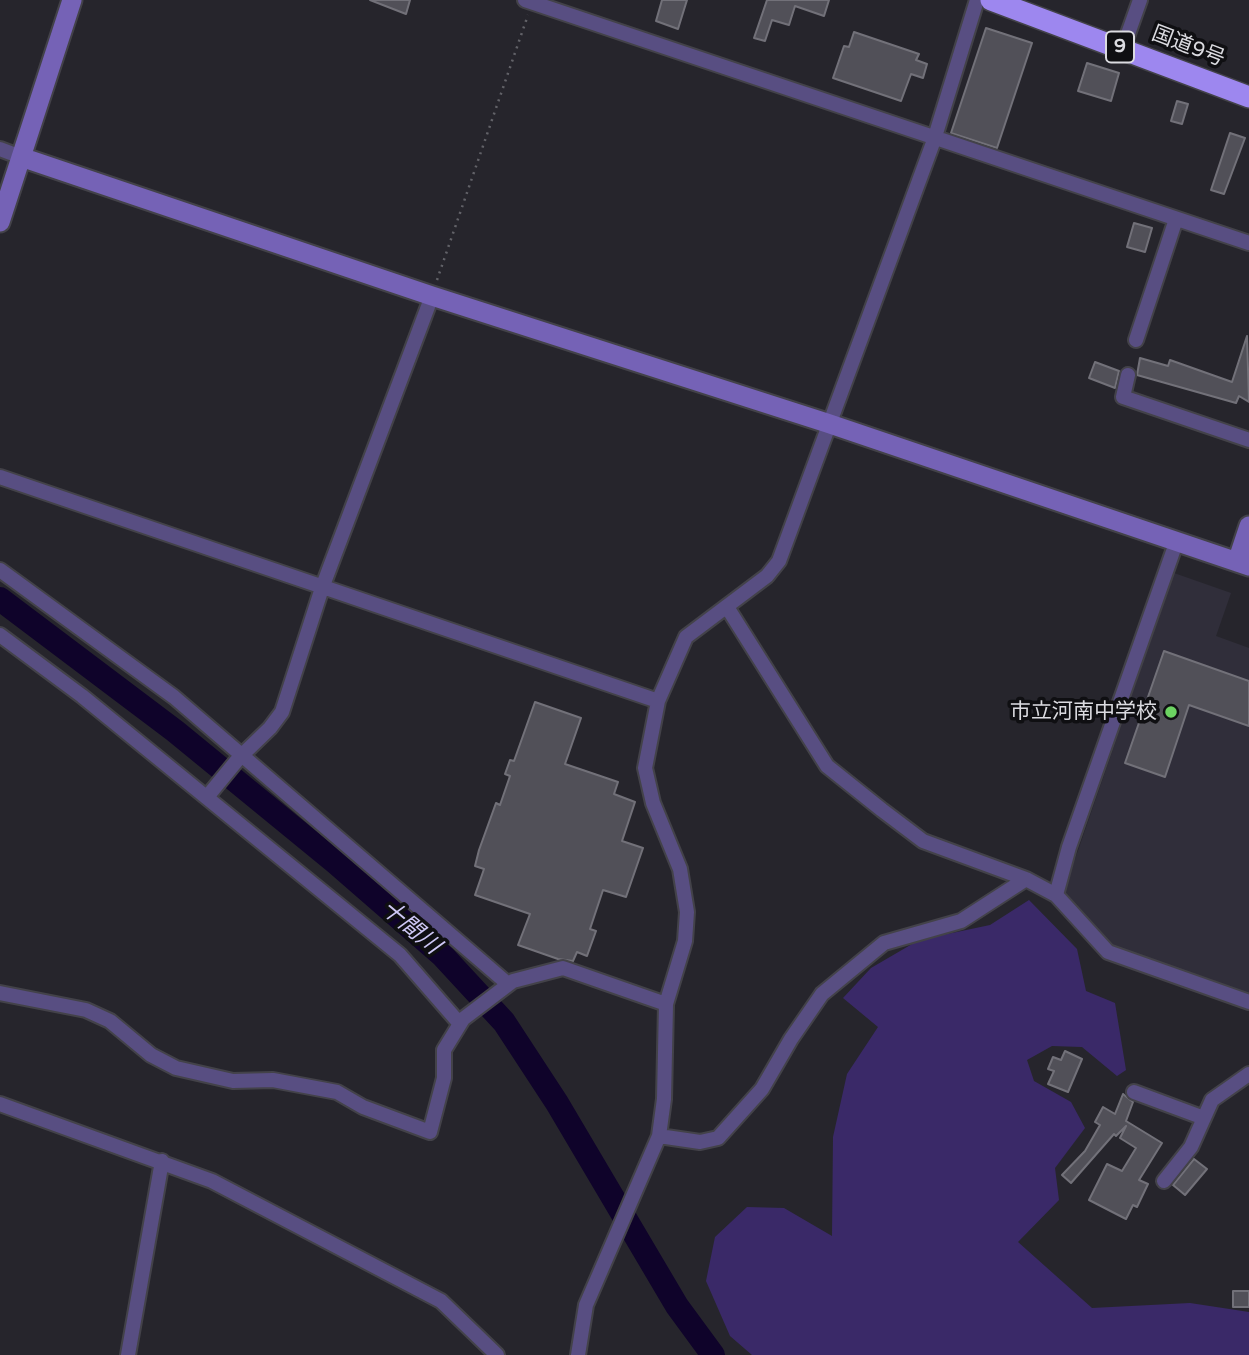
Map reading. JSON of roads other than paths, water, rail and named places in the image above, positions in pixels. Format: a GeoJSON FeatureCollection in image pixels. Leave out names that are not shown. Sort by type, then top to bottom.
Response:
{"type":"FeatureCollection","features":[{"type":"Feature","properties":{"kind":"highway","name":"国道9号"},"geometry":{"type":"LineString","coordinates":[[991,0],[1249,97]]}},
{"type":"Feature","properties":{"kind":"street"},"geometry":{"type":"LineString","coordinates":[[0,222],[72,0]]}},
{"type":"Feature","properties":{"kind":"street"},"geometry":{"type":"LineString","coordinates":[[579,1355],[586,1305],[659,1136],[664,1099],[666,1004],[685,941],[687,912],[680,869],[653,803],[645,768],[658,701],[686,637],[767,576],[779,561],[827,423],[934,140],[977,0]]}},
{"type":"Feature","properties":{"kind":"street"},"geometry":{"type":"LineString","coordinates":[[1123,48],[1140,0]]}},
{"type":"Feature","properties":{"kind":"street"},"geometry":{"type":"LineString","coordinates":[[529,1],[934,140],[1249,243]]}},
{"type":"Feature","properties":{"kind":"street"},"geometry":{"type":"LineString","coordinates":[[0,149],[432,296],[827,423],[1243,564],[1249,526]]}},
{"type":"Feature","properties":{"kind":"street"},"geometry":{"type":"LineString","coordinates":[[1136,340],[1176,219]]}},
{"type":"Feature","properties":{"kind":"street"},"geometry":{"type":"LineString","coordinates":[[209,794],[271,728],[282,712],[322,588],[432,296]]}},
{"type":"Feature","properties":{"kind":"street"},"geometry":{"type":"LineString","coordinates":[[1128,375],[1123,397],[1249,440]]}},
{"type":"Feature","properties":{"kind":"street"},"geometry":{"type":"LineString","coordinates":[[0,477],[658,701]]}},
{"type":"Feature","properties":{"kind":"street"},"geometry":{"type":"LineString","coordinates":[[1056,895],[1069,847],[1176,543]]}},
{"type":"Feature","properties":{"kind":"street"},"geometry":{"type":"LineString","coordinates":[[0,570],[174,697],[505,986]]}},
{"type":"Feature","properties":{"kind":"street"},"geometry":{"type":"LineString","coordinates":[[727,607],[827,766],[923,841],[1026,879],[1056,895],[1108,952],[1249,1002]]}},
{"type":"Feature","properties":{"kind":"street"},"geometry":{"type":"LineString","coordinates":[[0,635],[209,794],[400,955],[461,1021]]}},
{"type":"Feature","properties":{"kind":"street"},"geometry":{"type":"LineString","coordinates":[[659,1136],[700,1142],[718,1138],[762,1089],[791,1039],[822,994],[884,943],[961,920],[1026,879]]}},
{"type":"Feature","properties":{"kind":"street"},"geometry":{"type":"LineString","coordinates":[[0,993],[86,1010],[110,1021],[151,1055],[176,1068],[233,1081],[273,1080],[337,1092],[363,1107],[430,1132],[444,1078],[444,1050],[461,1021],[505,986],[563,968],[666,1004]]}},
{"type":"Feature","properties":{"kind":"street"},"geometry":{"type":"LineString","coordinates":[[1164,1181],[1191,1147],[1212,1100],[1249,1073]]}},
{"type":"Feature","properties":{"kind":"street"},"geometry":{"type":"LineString","coordinates":[[1134,1092],[1204,1118]]}},
{"type":"Feature","properties":{"kind":"street"},"geometry":{"type":"LineString","coordinates":[[0,1104],[212,1181],[420,1288],[441,1301],[497,1355]]}},
{"type":"Feature","properties":{"kind":"street"},"geometry":{"type":"LineString","coordinates":[[128,1355],[162,1161]]}},
{"type":"Feature","properties":{"kind":"waterway","name":"十間川"},"geometry":{"type":"LineString","coordinates":[[0,599],[175,731],[335,862],[443,956],[504,1022],[557,1103],[677,1306],[713,1355]]}},
{"type":"Feature","properties":{"kind":"place","name":"市立河南中学校"},"geometry":{"type":"Point","coordinates":[1171,712]}}]}
